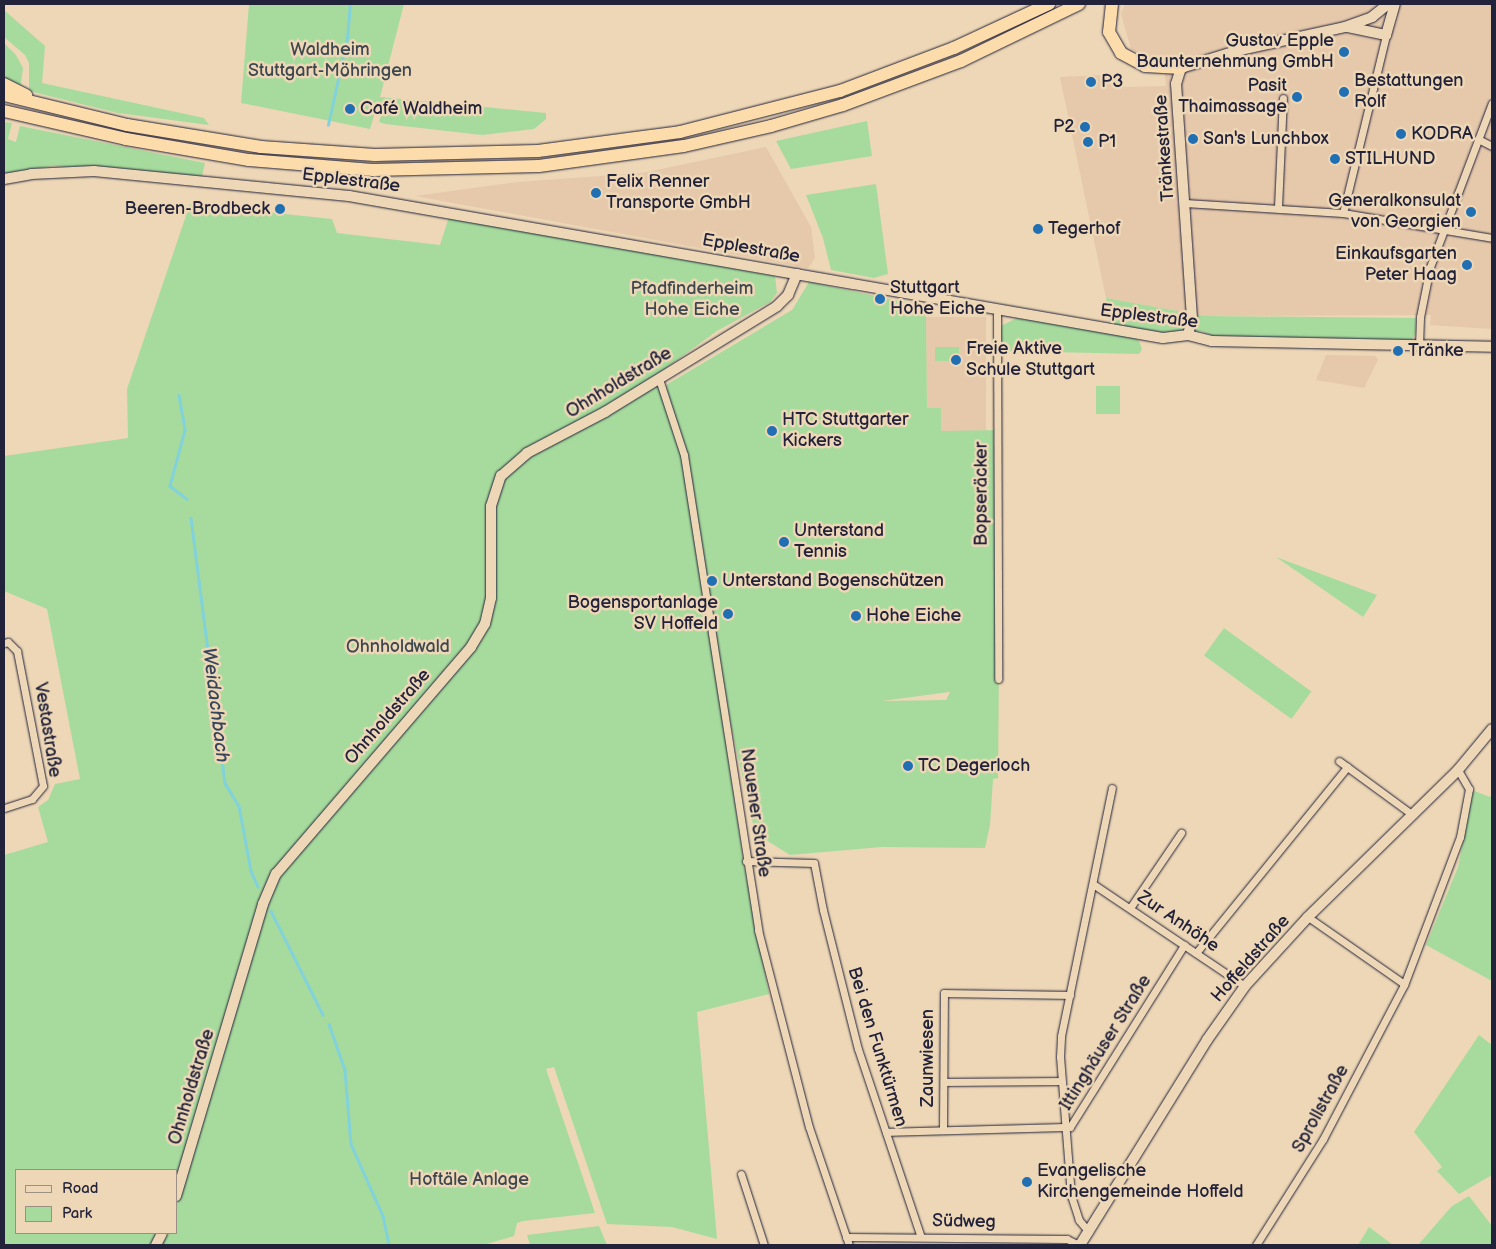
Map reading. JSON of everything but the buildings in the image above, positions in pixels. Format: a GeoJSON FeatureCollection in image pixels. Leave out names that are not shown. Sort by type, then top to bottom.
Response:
{"type":"FeatureCollection","features":[{"type":"Feature","properties":{"kind":"highway"},"geometry":{"type":"LineString","coordinates":[[4,95],[178,135],[268,148],[375,155],[538,151],[690,130],[840,91],[954,48],[1049,4]]}},
{"type":"Feature","properties":{"kind":"highway"},"geometry":{"type":"LineString","coordinates":[[4,111],[194,152],[352,169],[539,166],[684,146],[771,126],[910,82],[1008,40],[1079,4]]}},
{"type":"Feature","properties":{"kind":"highway"},"geometry":{"type":"LineString","coordinates":[[1112,4],[1109,32],[1121,53],[1145,66],[1181,68]]}},
{"type":"Feature","properties":{"kind":"highway"},"geometry":{"type":"LineString","coordinates":[[4,84],[24,94],[33,103]]}},
{"type":"Feature","properties":{"kind":"highway"},"geometry":{"type":"LineString","coordinates":[[4,118],[34,119]]}},
{"type":"Feature","properties":{"kind":"main road"},"geometry":{"type":"LineString","coordinates":[[1181,68],[1231,52],[1345,27],[1372,16],[1388,4]]}},
{"type":"Feature","properties":{"kind":"main road"},"geometry":{"type":"LineString","coordinates":[[1345,27],[1386,35],[1396,4]]}},
{"type":"Feature","properties":{"kind":"main road","name":"Tränkestraße"},"geometry":{"type":"LineString","coordinates":[[1181,68],[1176,84],[1192,318],[1188,335]]}},
{"type":"Feature","properties":{"kind":"main road","name":"Epplestraße"},"geometry":{"type":"LineString","coordinates":[[4,179],[31,174],[94,171],[349,196],[1163,338],[1188,335],[1212,341],[1492,347]]}},
{"type":"Feature","properties":{"kind":"main road","name":"Ohnholdstraße"},"geometry":{"type":"LineString","coordinates":[[178,1189],[263,904],[276,874],[287,858],[467,652],[485,624],[491,598],[491,506],[502,476],[528,453],[574,430],[777,306],[788,296],[796,274]]}},
{"type":"Feature","properties":{"kind":"main road","name":"Hoffeldstraße"},"geometry":{"type":"LineString","coordinates":[[1080,1245],[1207,1040],[1245,986],[1308,917],[1410,813],[1458,770],[1492,729]]}},
{"type":"Feature","properties":{"kind":"street"},"geometry":{"type":"LineString","coordinates":[[1343,212],[1386,35]]}},
{"type":"Feature","properties":{"kind":"street"},"geometry":{"type":"LineString","coordinates":[[1278,207],[1283,98]]}},
{"type":"Feature","properties":{"kind":"street"},"geometry":{"type":"LineString","coordinates":[[1419,346],[1424,290],[1444,228],[1492,103]]}},
{"type":"Feature","properties":{"kind":"street"},"geometry":{"type":"LineString","coordinates":[[1478,140],[1492,146]]}},
{"type":"Feature","properties":{"kind":"street"},"geometry":{"type":"LineString","coordinates":[[1185,203],[1343,212],[1444,228],[1492,238]]}},
{"type":"Feature","properties":{"kind":"street","name":"Bopseräcker"},"geometry":{"type":"LineString","coordinates":[[997,309],[998,679]]}},
{"type":"Feature","properties":{"kind":"street","name":"Nauener Straße"},"geometry":{"type":"LineString","coordinates":[[659,379],[684,455],[746,861],[772,991],[809,1127],[849,1245]]}},
{"type":"Feature","properties":{"kind":"street","name":"Vestastraße"},"geometry":{"type":"LineString","coordinates":[[4,643],[8,642],[18,651],[43,786],[32,799],[4,808]]}},
{"type":"Feature","properties":{"kind":"street"},"geometry":{"type":"LineString","coordinates":[[1338,761],[1410,813]]}},
{"type":"Feature","properties":{"kind":"street"},"geometry":{"type":"LineString","coordinates":[[1196,953],[1347,767]]}},
{"type":"Feature","properties":{"kind":"street","name":"Sprollstraße"},"geometry":{"type":"LineString","coordinates":[[1256,1245],[1327,1131],[1404,984],[1460,837],[1468,789],[1458,770]]}},
{"type":"Feature","properties":{"kind":"street"},"geometry":{"type":"LineString","coordinates":[[1089,1232],[1079,1220],[1071,1196],[1061,1080],[1061,1036],[1112,788]]}},
{"type":"Feature","properties":{"kind":"street"},"geometry":{"type":"LineString","coordinates":[[1130,908],[1181,833]]}},
{"type":"Feature","properties":{"kind":"street","name":"Bei den Funktürmen"},"geometry":{"type":"LineString","coordinates":[[746,861],[814,863],[823,910],[858,1049],[922,1237]]}},
{"type":"Feature","properties":{"kind":"street","name":"Zur Anhöhe"},"geometry":{"type":"LineString","coordinates":[[1093,884],[1245,986]]}},
{"type":"Feature","properties":{"kind":"street"},"geometry":{"type":"LineString","coordinates":[[1308,917],[1404,984]]}},
{"type":"Feature","properties":{"kind":"street","name":"Ittinghäuser Straße"},"geometry":{"type":"LineString","coordinates":[[886,1132],[1070,1127],[1077,1120],[1184,945]]}},
{"type":"Feature","properties":{"kind":"street","name":"Zaunwiesen"},"geometry":{"type":"LineString","coordinates":[[943,1130],[944,992],[1070,995]]}},
{"type":"Feature","properties":{"kind":"street"},"geometry":{"type":"LineString","coordinates":[[944,1082],[1061,1080]]}},
{"type":"Feature","properties":{"kind":"street"},"geometry":{"type":"LineString","coordinates":[[741,1174],[764,1245]]}},
{"type":"Feature","properties":{"kind":"street","name":"Südweg"},"geometry":{"type":"LineString","coordinates":[[846,1237],[1068,1239],[1080,1245]]}},
{"type":"Feature","properties":{"kind":"shaded area","name":"Tränke"},"geometry":{"type":"Polygon","coordinates":[[[1125,4],[1492,4],[1492,329],[1430,325],[1431,315],[1205,316],[1106,298],[1060,77],[1106,75],[1106,81],[1124,81],[1124,87],[1166,86],[1163,57],[1147,58],[1131,49],[1121,14],[1125,4]]]}},
{"type":"Feature","properties":{"kind":"shaded area"},"geometry":{"type":"Polygon","coordinates":[[[766,147],[811,227],[815,258],[808,268],[415,196],[518,182],[642,173],[766,147]]]}},
{"type":"Feature","properties":{"kind":"shaded area","name":"Freie Aktive Schule Stuttgart"},"geometry":{"type":"Polygon","coordinates":[[[926,317],[986,317],[986,431],[941,431],[927,409],[926,317]]]}},
{"type":"Feature","properties":{"kind":"shaded area"},"geometry":{"type":"Polygon","coordinates":[[[1326,355],[1375,356],[1378,360],[1364,388],[1316,380],[1326,355]]]}},
{"type":"Feature","properties":{"kind":"green space","name":"Waldheim Stuttgart-Möhringen"},"geometry":{"type":"Polygon","coordinates":[[[249,4],[404,4],[380,97],[546,113],[546,119],[534,129],[482,135],[385,124],[379,122],[384,105],[378,103],[370,129],[241,103],[249,4]]]}},
{"type":"Feature","properties":{"kind":"green space"},"geometry":{"type":"Polygon","coordinates":[[[4,10],[45,46],[42,83],[204,118],[209,125],[118,113],[29,91],[29,63],[25,55],[4,37],[4,10]]]}},
{"type":"Feature","properties":{"kind":"green space"},"geometry":{"type":"Polygon","coordinates":[[[4,43],[16,55],[23,68],[20,90],[4,80],[4,43]]]}},
{"type":"Feature","properties":{"kind":"green space"},"geometry":{"type":"Polygon","coordinates":[[[867,121],[872,156],[791,169],[776,141],[867,121]]]}},
{"type":"Feature","properties":{"kind":"green space"},"geometry":{"type":"Polygon","coordinates":[[[4,122],[12,123],[8,139],[16,142],[20,126],[205,163],[202,176],[53,166],[4,174],[4,122]]]}},
{"type":"Feature","properties":{"kind":"green space"},"geometry":{"type":"Polygon","coordinates":[[[876,184],[888,274],[874,278],[831,270],[823,238],[806,195],[876,184]]]}},
{"type":"Feature","properties":{"kind":"green space","name":"Ohnholdwald"},"geometry":{"type":"Polygon","coordinates":[[[190,204],[332,219],[337,233],[440,245],[449,217],[775,276],[777,293],[770,302],[717,331],[655,376],[676,429],[666,385],[792,310],[809,282],[918,305],[926,317],[927,408],[941,408],[941,431],[1001,430],[998,778],[993,779],[990,825],[985,848],[882,847],[790,855],[755,833],[730,721],[702,546],[686,477],[744,865],[769,994],[697,1012],[717,1239],[672,1227],[607,1224],[554,1067],[546,1069],[595,1213],[523,1221],[517,1223],[514,1236],[483,1245],[4,1245],[4,855],[48,842],[38,807],[48,800],[55,784],[80,779],[47,609],[4,591],[4,456],[128,438],[127,389],[190,204]],[[950,692],[882,701],[946,700],[950,692]]]}},
{"type":"Feature","properties":{"kind":"green space"},"geometry":{"type":"Polygon","coordinates":[[[1106,298],[1205,316],[1416,318],[1415,334],[1412,340],[1404,341],[1213,336],[1201,331],[1167,334],[1110,326],[1106,298]]]}},
{"type":"Feature","properties":{"kind":"green space"},"geometry":{"type":"Polygon","coordinates":[[[1017,318],[1133,337],[1139,341],[1142,349],[1139,354],[1001,351],[1001,326],[1017,318]]]}},
{"type":"Feature","properties":{"kind":"green space"},"geometry":{"type":"Polygon","coordinates":[[[935,347],[959,347],[959,361],[935,361],[935,347]]]}},
{"type":"Feature","properties":{"kind":"green space"},"geometry":{"type":"Polygon","coordinates":[[[1096,386],[1120,386],[1120,414],[1096,414],[1096,386]]]}},
{"type":"Feature","properties":{"kind":"green space"},"geometry":{"type":"Polygon","coordinates":[[[1276,557],[1377,595],[1363,617],[1276,557]]]}},
{"type":"Feature","properties":{"kind":"green space"},"geometry":{"type":"Polygon","coordinates":[[[1224,628],[1311,691],[1291,719],[1204,656],[1224,628]]]}},
{"type":"Feature","properties":{"kind":"green space"},"geometry":{"type":"Polygon","coordinates":[[[1469,789],[1490,797],[1492,795],[1492,981],[1426,945],[1458,867],[1465,832],[1463,825],[1469,789]]]}},
{"type":"Feature","properties":{"kind":"green space"},"geometry":{"type":"Polygon","coordinates":[[[1479,1035],[1492,1045],[1492,1175],[1459,1194],[1437,1171],[1442,1167],[1414,1132],[1479,1035]]]}},
{"type":"Feature","properties":{"kind":"green space"},"geometry":{"type":"Polygon","coordinates":[[[1469,1196],[1492,1226],[1492,1245],[1418,1245],[1452,1206],[1469,1196]]]}},
{"type":"Feature","properties":{"kind":"green space"},"geometry":{"type":"Polygon","coordinates":[[[599,1226],[607,1245],[530,1245],[527,1235],[599,1226]]]}},
{"type":"Feature","properties":{"kind":"green space"},"geometry":{"type":"Polygon","coordinates":[[[1369,1227],[1393,1245],[1358,1245],[1369,1227]]]}},
{"type":"Feature","properties":{"kind":"waterway","name":"Weidachbach"},"geometry":{"type":"LineString","coordinates":[[328,125],[347,38],[350,4]]}},
{"type":"Feature","properties":{"kind":"waterway","name":"Weidachbach"},"geometry":{"type":"LineString","coordinates":[[179,395],[185,430],[170,486],[187,499]]}},
{"type":"Feature","properties":{"kind":"waterway","name":"Weidachbach"},"geometry":{"type":"LineString","coordinates":[[191,518],[225,783],[239,806],[251,871],[258,887]]}},
{"type":"Feature","properties":{"kind":"waterway","name":"Weidachbach"},"geometry":{"type":"LineString","coordinates":[[271,911],[323,1015]]}},
{"type":"Feature","properties":{"kind":"waterway","name":"Weidachbach"},"geometry":{"type":"LineString","coordinates":[[329,1024],[345,1070],[351,1144],[383,1216],[389,1245]]}},
{"type":"Feature","properties":{"kind":"place","name":"Gustav Epple Baunternehmung GmbH"},"geometry":{"type":"Point","coordinates":[1344,52]}},
{"type":"Feature","properties":{"kind":"place","name":"P3"},"geometry":{"type":"Point","coordinates":[1091,82]}},
{"type":"Feature","properties":{"kind":"place","name":"Bestattungen Rolf"},"geometry":{"type":"Point","coordinates":[1344,92]}},
{"type":"Feature","properties":{"kind":"place","name":"Pasit Thaimassage"},"geometry":{"type":"Point","coordinates":[1297,97]}},
{"type":"Feature","properties":{"kind":"place","name":"Café Waldheim"},"geometry":{"type":"Point","coordinates":[350,109]}},
{"type":"Feature","properties":{"kind":"place","name":"P2"},"geometry":{"type":"Point","coordinates":[1085,127]}},
{"type":"Feature","properties":{"kind":"place","name":"KODRA"},"geometry":{"type":"Point","coordinates":[1401,134]}},
{"type":"Feature","properties":{"kind":"place","name":"San's Lunchbox"},"geometry":{"type":"Point","coordinates":[1193,139]}},
{"type":"Feature","properties":{"kind":"place","name":"P1"},"geometry":{"type":"Point","coordinates":[1088,142]}},
{"type":"Feature","properties":{"kind":"place","name":"STILHUND"},"geometry":{"type":"Point","coordinates":[1335,159]}},
{"type":"Feature","properties":{"kind":"place","name":"Felix Renner Transporte GmbH"},"geometry":{"type":"Point","coordinates":[596,193]}},
{"type":"Feature","properties":{"kind":"place","name":"Beeren-Brodbeck"},"geometry":{"type":"Point","coordinates":[280,209]}},
{"type":"Feature","properties":{"kind":"place","name":"Generalkonsulat von Georgien"},"geometry":{"type":"Point","coordinates":[1471,212]}},
{"type":"Feature","properties":{"kind":"place","name":"Tegerhof"},"geometry":{"type":"Point","coordinates":[1038,229]}},
{"type":"Feature","properties":{"kind":"place","name":"Einkaufsgarten Peter Haag"},"geometry":{"type":"Point","coordinates":[1467,265]}},
{"type":"Feature","properties":{"kind":"place","name":"Stuttgart Hohe Eiche"},"geometry":{"type":"Point","coordinates":[880,299]}},
{"type":"Feature","properties":{"kind":"place","name":"Tränke"},"geometry":{"type":"Point","coordinates":[1398,351]}},
{"type":"Feature","properties":{"kind":"place","name":"Freie Aktive Schule Stuttgart"},"geometry":{"type":"Point","coordinates":[956,360]}},
{"type":"Feature","properties":{"kind":"place","name":"HTC Stuttgarter Kickers"},"geometry":{"type":"Point","coordinates":[772,431]}},
{"type":"Feature","properties":{"kind":"place","name":"Unterstand Tennis"},"geometry":{"type":"Point","coordinates":[784,542]}},
{"type":"Feature","properties":{"kind":"place","name":"Unterstand Bogenschützen"},"geometry":{"type":"Point","coordinates":[712,581]}},
{"type":"Feature","properties":{"kind":"place","name":"Bogensportanlage SV Hoffeld"},"geometry":{"type":"Point","coordinates":[728,614]}},
{"type":"Feature","properties":{"kind":"place","name":"Hohe Eiche"},"geometry":{"type":"Point","coordinates":[856,616]}},
{"type":"Feature","properties":{"kind":"place","name":"TC Degerloch"},"geometry":{"type":"Point","coordinates":[908,766]}},
{"type":"Feature","properties":{"kind":"place","name":"Evangelische Kirchengemeinde Hoffeld"},"geometry":{"type":"Point","coordinates":[1027,1182]}},
{"type":"Feature","properties":{"kind":"park label","name":"Pfadfinderheim Hohe Eiche"},"geometry":{"type":"Point","coordinates":[692,300]}},
{"type":"Feature","properties":{"kind":"park label","name":"Hoftäle Anlage"},"geometry":{"type":"Point","coordinates":[469,1180]}}]}
